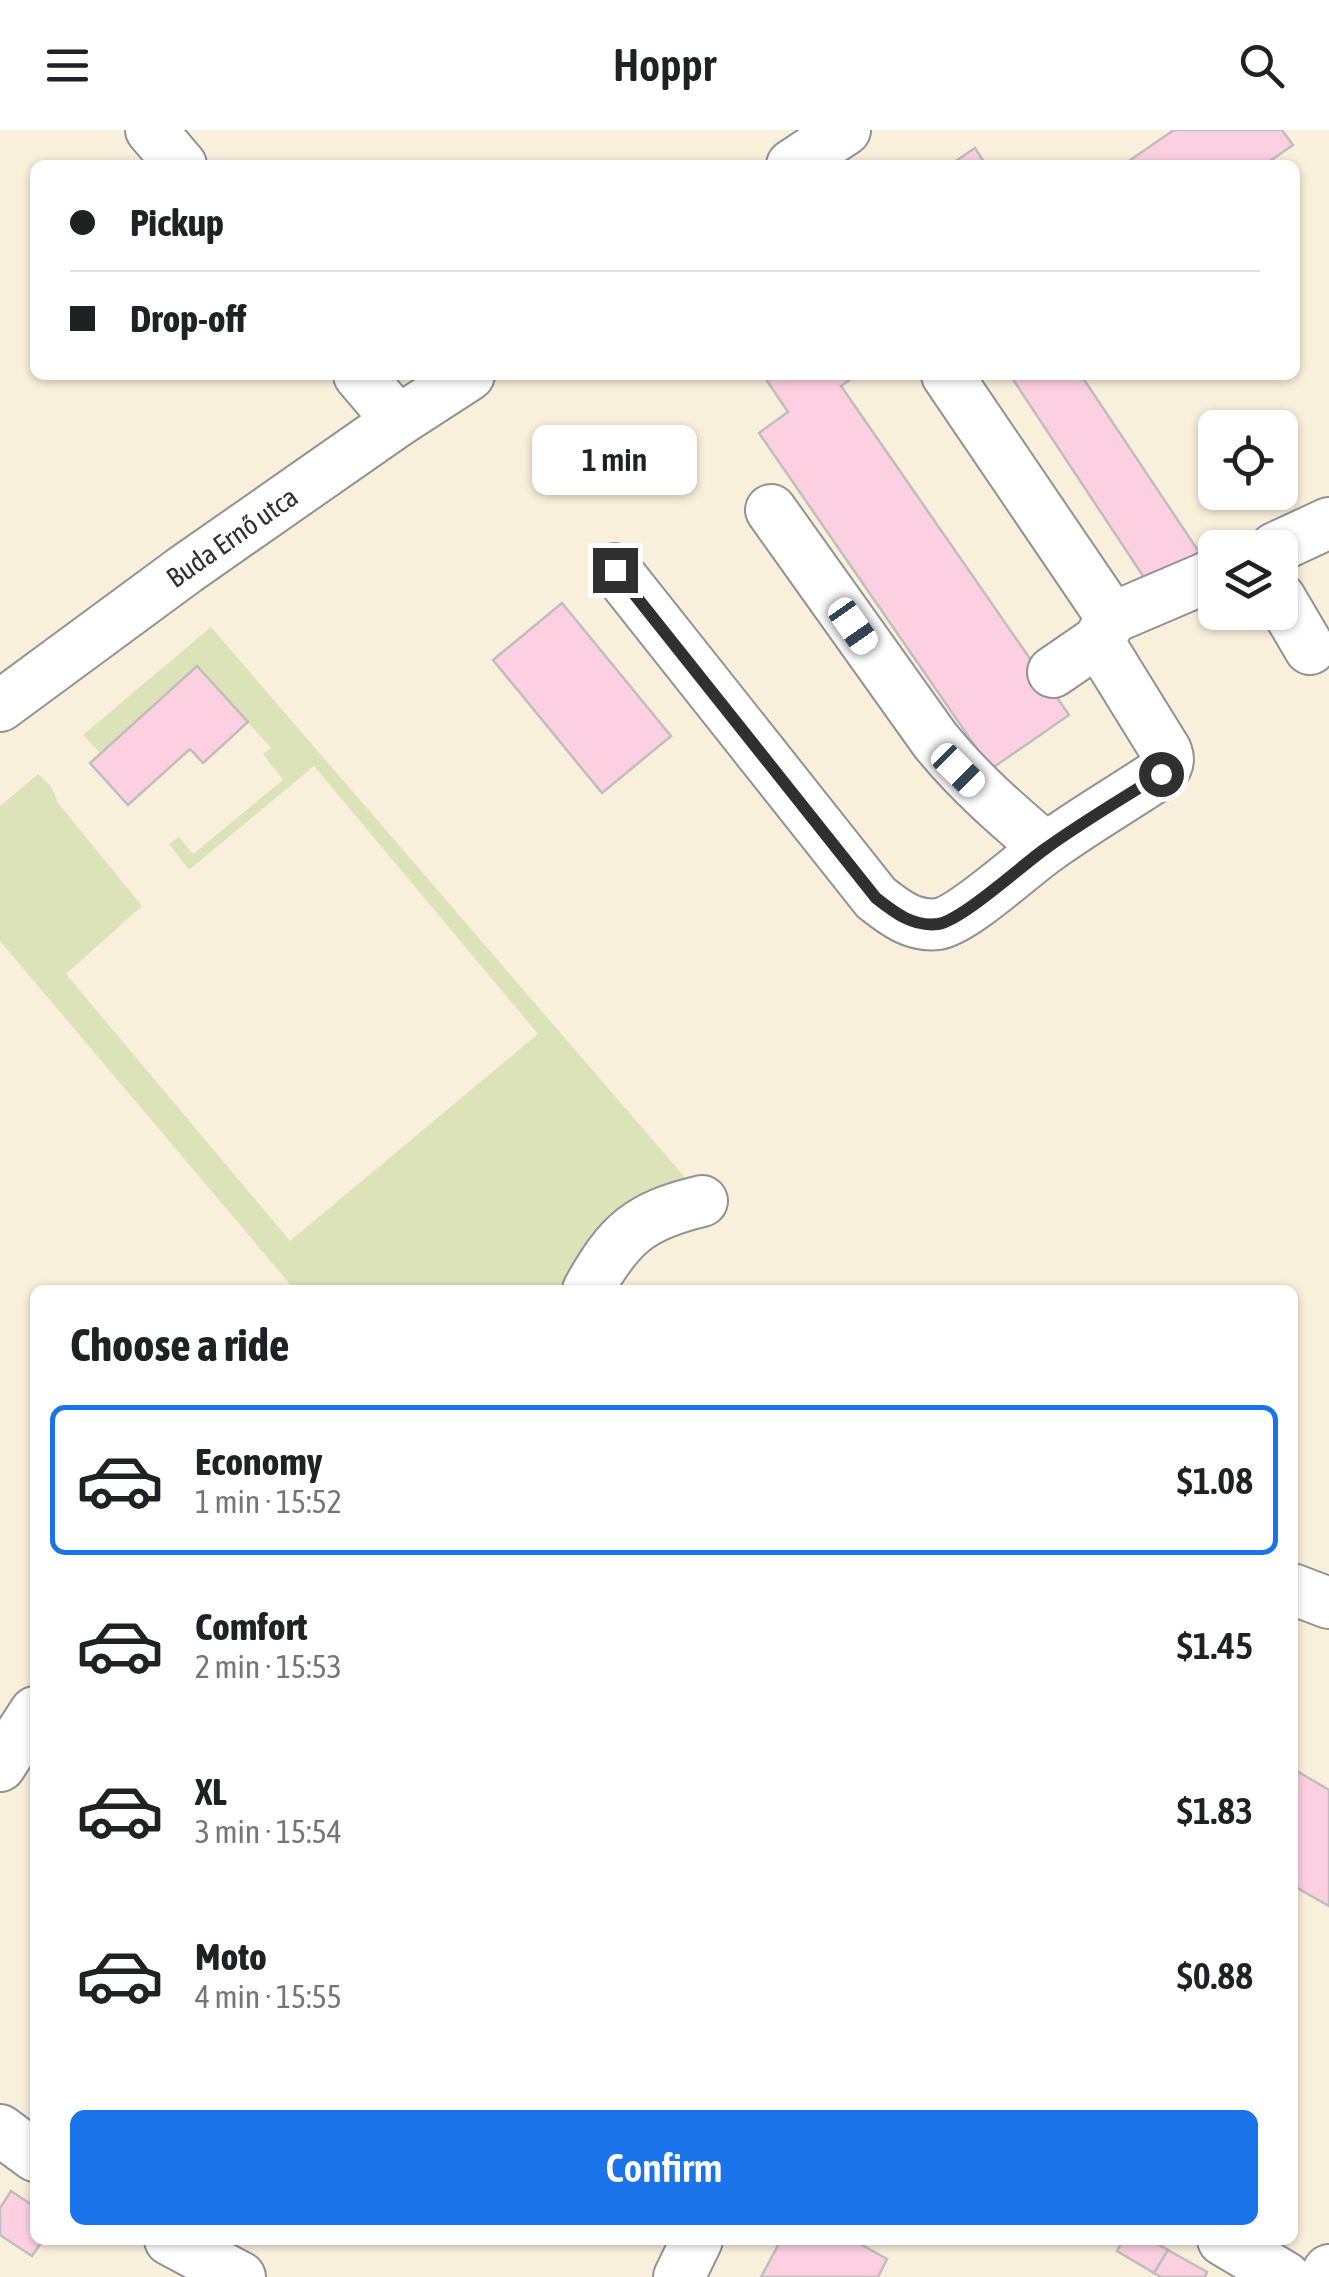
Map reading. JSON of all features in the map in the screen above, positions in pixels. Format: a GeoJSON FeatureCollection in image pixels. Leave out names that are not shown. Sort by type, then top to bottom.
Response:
{"type":"FeatureCollection","features":[{"type":"Feature","properties":{"kind":"street"},"geometry":{"type":"LineString","coordinates":[[151,130],[176,160]]}},
{"type":"Feature","properties":{"kind":"street"},"geometry":{"type":"LineString","coordinates":[[802,160],[845,130]]}},
{"type":"Feature","properties":{"kind":"street"},"geometry":{"type":"LineString","coordinates":[[363,380],[398,422]]}},
{"type":"Feature","properties":{"kind":"street","name":"Buda Ernő utca"},"geometry":{"type":"LineString","coordinates":[[0,706],[186,569],[461,380]]}},
{"type":"Feature","properties":{"kind":"street"},"geometry":{"type":"LineString","coordinates":[[615,570],[876,898],[900,917],[920,923],[940,924],[961,914],[1046,848],[1161,774],[1169,761],[1105,630],[949,380]]}},
{"type":"Feature","properties":{"kind":"street"},"geometry":{"type":"LineString","coordinates":[[772,510],[958,770],[1046,848]]}},
{"type":"Feature","properties":{"kind":"street"},"geometry":{"type":"LineString","coordinates":[[1298,537],[1329,523]]}},
{"type":"Feature","properties":{"kind":"street"},"geometry":{"type":"LineString","coordinates":[[1053,672],[1105,630],[1198,583]]}},
{"type":"Feature","properties":{"kind":"street"},"geometry":{"type":"LineString","coordinates":[[1298,629],[1310,649]]}},
{"type":"Feature","properties":{"kind":"street"},"geometry":{"type":"LineString","coordinates":[[591,1285],[618,1243],[638,1224],[702,1201]]}},
{"type":"Feature","properties":{"kind":"street"},"geometry":{"type":"LineString","coordinates":[[1298,1591],[1329,1604]]}},
{"type":"Feature","properties":{"kind":"street"},"geometry":{"type":"LineString","coordinates":[[0,1766],[30,1720]]}},
{"type":"Feature","properties":{"kind":"street"},"geometry":{"type":"LineString","coordinates":[[0,2130],[30,2152]]}},
{"type":"Feature","properties":{"kind":"street"},"geometry":{"type":"LineString","coordinates":[[179,2245],[240,2277]]}},
{"type":"Feature","properties":{"kind":"street"},"geometry":{"type":"LineString","coordinates":[[679,2277],[695,2245]]}},
{"type":"Feature","properties":{"kind":"street"},"geometry":{"type":"LineString","coordinates":[[1231,2245],[1285,2277]]}},
{"type":"Feature","properties":{"kind":"street"},"geometry":{"type":"LineString","coordinates":[[1325,2277],[1329,2270]]}},
{"type":"Feature","properties":{"kind":"shaded area"},"geometry":{"type":"Polygon","coordinates":[[[0,130],[1329,130],[1329,2277],[0,2277],[0,130]]]}},
{"type":"Feature","properties":{"kind":"green space"},"geometry":{"type":"Polygon","coordinates":[[[211,627],[694,1188],[584,1285],[291,1285],[0,941],[0,806],[38,774],[142,906],[66,974],[290,1241],[538,1034],[314,766],[189,870],[169,844],[179,837],[193,854],[283,780],[263,754],[271,748],[197,666],[101,754],[83,735],[211,627]]]}},
{"type":"Feature","properties":{"kind":"building"},"geometry":{"type":"Polygon","coordinates":[[[1174,130],[1282,130],[1293,145],[1271,160],[1130,160],[1174,130]]]}},
{"type":"Feature","properties":{"kind":"building"},"geometry":{"type":"Polygon","coordinates":[[[975,148],[983,160],[957,160],[975,148]]]}},
{"type":"Feature","properties":{"kind":"building"},"geometry":{"type":"Polygon","coordinates":[[[766,380],[850,380],[841,386],[1069,715],[991,769],[759,433],[788,412],[766,380]]]}},
{"type":"Feature","properties":{"kind":"building"},"geometry":{"type":"Polygon","coordinates":[[[1013,380],[1084,380],[1198,553],[1149,585],[1013,380]]]}},
{"type":"Feature","properties":{"kind":"building"},"geometry":{"type":"Polygon","coordinates":[[[562,603],[671,736],[602,793],[493,660],[562,603]]]}},
{"type":"Feature","properties":{"kind":"building"},"geometry":{"type":"Polygon","coordinates":[[[197,666],[248,722],[203,763],[190,749],[128,805],[90,763],[197,666]]]}},
{"type":"Feature","properties":{"kind":"building"},"geometry":{"type":"Polygon","coordinates":[[[1298,1772],[1329,1790],[1329,1906],[1298,1888],[1298,1772]]]}},
{"type":"Feature","properties":{"kind":"building"},"geometry":{"type":"Polygon","coordinates":[[[11,2191],[30,2204],[30,2245],[40,2245],[32,2256],[0,2235],[0,2208],[11,2191]]]}},
{"type":"Feature","properties":{"kind":"building"},"geometry":{"type":"Polygon","coordinates":[[[778,2245],[862,2245],[887,2259],[878,2277],[761,2277],[778,2245]]]}},
{"type":"Feature","properties":{"kind":"building"},"geometry":{"type":"Polygon","coordinates":[[[1120,2245],[1160,2245],[1168,2250],[1154,2273],[1117,2251],[1120,2245]]]}},
{"type":"Feature","properties":{"kind":"building"},"geometry":{"type":"Polygon","coordinates":[[[1168,2250],[1207,2272],[1205,2277],[1161,2277],[1154,2273],[1168,2250]]]}},
{"type":"Feature","properties":{"kind":"route"},"geometry":{"type":"LineString","coordinates":[[615,570],[876,898],[900,917],[940,924],[961,914],[1046,848],[1161,774]]}}]}
